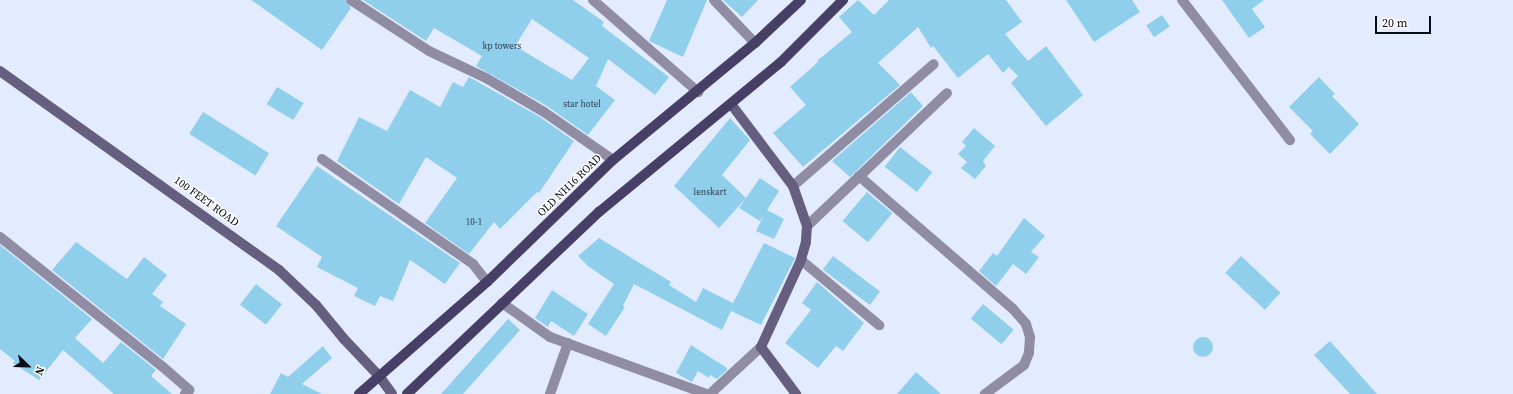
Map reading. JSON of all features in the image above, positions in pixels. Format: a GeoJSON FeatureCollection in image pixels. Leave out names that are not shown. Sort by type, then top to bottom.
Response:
{"type":"FeatureCollection","features":[{"type":"Feature","properties":{"kind":"main road","name":"OLD NH16 ROAD"},"geometry":{"type":"LineString","coordinates":[[359,394],[487,282],[613,160],[756,43],[801,0]]}},
{"type":"Feature","properties":{"kind":"main road"},"geometry":{"type":"LineString","coordinates":[[407,394],[599,212],[781,62],[843,0]]}},
{"type":"Feature","properties":{"kind":"street"},"geometry":{"type":"LineString","coordinates":[[351,0],[429,52],[486,78],[537,108],[613,160]]}},
{"type":"Feature","properties":{"kind":"street"},"geometry":{"type":"LineString","coordinates":[[593,0],[698,92]]}},
{"type":"Feature","properties":{"kind":"street"},"geometry":{"type":"LineString","coordinates":[[714,0],[756,43]]}},
{"type":"Feature","properties":{"kind":"street"},"geometry":{"type":"LineString","coordinates":[[1182,0],[1290,140]]}},
{"type":"Feature","properties":{"kind":"street"},"geometry":{"type":"LineString","coordinates":[[793,186],[934,64]]}},
{"type":"Feature","properties":{"kind":"street","name":"100 FEET ROAD"},"geometry":{"type":"LineString","coordinates":[[0,71],[279,270],[316,305],[344,340],[379,376],[392,394]]}},
{"type":"Feature","properties":{"kind":"street"},"geometry":{"type":"LineString","coordinates":[[807,226],[947,93]]}},
{"type":"Feature","properties":{"kind":"street"},"geometry":{"type":"LineString","coordinates":[[502,303],[531,326],[568,343],[708,394],[761,347],[801,260],[806,242],[807,226],[793,186],[731,104]]}},
{"type":"Feature","properties":{"kind":"street"},"geometry":{"type":"LineString","coordinates":[[322,159],[473,264],[487,282]]}},
{"type":"Feature","properties":{"kind":"street"},"geometry":{"type":"LineString","coordinates":[[859,176],[1013,309],[1026,324],[1030,337],[1029,352],[1024,366],[985,394]]}},
{"type":"Feature","properties":{"kind":"street"},"geometry":{"type":"LineString","coordinates":[[0,237],[163,367],[189,390],[185,394]]}},
{"type":"Feature","properties":{"kind":"street"},"geometry":{"type":"LineString","coordinates":[[801,260],[879,325]]}},
{"type":"Feature","properties":{"kind":"street"},"geometry":{"type":"LineString","coordinates":[[550,394],[568,343]]}},
{"type":"Feature","properties":{"kind":"street"},"geometry":{"type":"LineString","coordinates":[[761,347],[796,394]]}},
{"type":"Feature","properties":{"kind":"building"},"geometry":{"type":"Polygon","coordinates":[[[251,0],[345,0],[351,8],[322,50],[251,0]]]}},
{"type":"Feature","properties":{"kind":"building"},"geometry":{"type":"Polygon","coordinates":[[[363,0],[573,0],[604,22],[602,26],[669,77],[655,95],[608,59],[596,86],[615,100],[588,135],[547,106],[476,66],[482,56],[434,28],[426,41],[363,0]],[[532,19],[515,46],[572,80],[589,58],[532,19]]]}},
{"type":"Feature","properties":{"kind":"building"},"geometry":{"type":"Polygon","coordinates":[[[667,0],[707,0],[683,57],[649,41],[667,0]]]}},
{"type":"Feature","properties":{"kind":"building"},"geometry":{"type":"Polygon","coordinates":[[[723,0],[758,0],[742,17],[723,0]]]}},
{"type":"Feature","properties":{"kind":"building"},"geometry":{"type":"Polygon","coordinates":[[[858,0],[874,15],[889,0],[1006,0],[1022,22],[1005,34],[1028,61],[1046,46],[1083,95],[1046,126],[1011,83],[1018,76],[1009,67],[1003,73],[988,54],[958,78],[933,46],[931,48],[918,27],[878,63],[900,85],[803,167],[773,133],[806,105],[790,87],[818,62],[817,61],[852,32],[839,17],[858,0]]]}},
{"type":"Feature","properties":{"kind":"building"},"geometry":{"type":"Polygon","coordinates":[[[1066,0],[1132,0],[1140,12],[1094,42],[1066,0]]]}},
{"type":"Feature","properties":{"kind":"building"},"geometry":{"type":"Polygon","coordinates":[[[1222,0],[1264,0],[1252,9],[1265,27],[1249,38],[1222,0]]]}},
{"type":"Feature","properties":{"kind":"building"},"geometry":{"type":"Polygon","coordinates":[[[1162,15],[1170,27],[1154,37],[1146,26],[1162,15]]]}},
{"type":"Feature","properties":{"kind":"building"},"geometry":{"type":"Polygon","coordinates":[[[469,77],[540,117],[574,141],[539,193],[537,192],[500,229],[494,222],[469,254],[425,223],[457,178],[426,157],[399,204],[337,161],[359,117],[387,131],[410,90],[440,107],[453,82],[463,87],[469,77]]]}},
{"type":"Feature","properties":{"kind":"building"},"geometry":{"type":"Polygon","coordinates":[[[1319,77],[1335,94],[1332,96],[1359,124],[1330,154],[1310,134],[1313,131],[1289,107],[1319,77]]]}},
{"type":"Feature","properties":{"kind":"building"},"geometry":{"type":"Polygon","coordinates":[[[277,87],[304,103],[293,120],[267,104],[277,87]]]}},
{"type":"Feature","properties":{"kind":"building"},"geometry":{"type":"Polygon","coordinates":[[[911,92],[923,106],[850,177],[832,161],[911,92]]]}},
{"type":"Feature","properties":{"kind":"building"},"geometry":{"type":"Polygon","coordinates":[[[203,112],[269,153],[255,175],[189,134],[203,112]]]}},
{"type":"Feature","properties":{"kind":"building"},"geometry":{"type":"Polygon","coordinates":[[[730,118],[750,140],[722,175],[746,198],[719,228],[674,186],[730,118]]]}},
{"type":"Feature","properties":{"kind":"building"},"geometry":{"type":"Polygon","coordinates":[[[974,128],[995,146],[983,161],[986,166],[975,179],[961,168],[967,162],[958,154],[966,146],[962,142],[974,128]]]}},
{"type":"Feature","properties":{"kind":"building"},"geometry":{"type":"Polygon","coordinates":[[[900,147],[932,172],[917,192],[885,167],[900,147]]]}},
{"type":"Feature","properties":{"kind":"building"},"geometry":{"type":"Polygon","coordinates":[[[317,166],[460,263],[445,284],[410,260],[393,301],[380,296],[375,306],[354,296],[358,288],[317,267],[322,257],[276,226],[317,166]]]}},
{"type":"Feature","properties":{"kind":"building"},"geometry":{"type":"Polygon","coordinates":[[[760,178],[779,191],[767,210],[784,219],[774,239],[756,231],[764,215],[760,221],[739,208],[760,178]]]}},
{"type":"Feature","properties":{"kind":"building"},"geometry":{"type":"Polygon","coordinates":[[[867,192],[892,213],[868,242],[843,221],[867,192]]]}},
{"type":"Feature","properties":{"kind":"building"},"geometry":{"type":"Polygon","coordinates":[[[1024,218],[1045,236],[1031,252],[1039,257],[1026,274],[1013,264],[996,286],[979,271],[993,253],[997,256],[1024,218]]]}},
{"type":"Feature","properties":{"kind":"building"},"geometry":{"type":"Polygon","coordinates":[[[599,238],[671,282],[669,285],[696,302],[703,288],[733,303],[764,243],[795,258],[761,325],[731,311],[722,330],[634,284],[623,306],[625,307],[606,336],[588,324],[614,284],[588,266],[578,256],[599,238]]]}},
{"type":"Feature","properties":{"kind":"building"},"geometry":{"type":"Polygon","coordinates":[[[76,242],[127,279],[144,257],[167,275],[152,294],[163,302],[160,306],[186,324],[163,359],[52,270],[76,242]]]}},
{"type":"Feature","properties":{"kind":"building"},"geometry":{"type":"Polygon","coordinates":[[[0,245],[92,319],[75,338],[103,363],[121,342],[156,370],[151,376],[172,394],[114,394],[63,350],[39,380],[13,363],[15,361],[0,349],[0,245]]]}},
{"type":"Feature","properties":{"kind":"building"},"geometry":{"type":"Polygon","coordinates":[[[833,256],[880,292],[870,305],[823,270],[833,256]]]}},
{"type":"Feature","properties":{"kind":"building"},"geometry":{"type":"Polygon","coordinates":[[[1241,256],[1280,293],[1265,310],[1225,273],[1241,256]]]}},
{"type":"Feature","properties":{"kind":"building"},"geometry":{"type":"Polygon","coordinates":[[[817,282],[864,323],[843,351],[836,346],[818,368],[785,343],[811,310],[802,303],[817,282]]]}},
{"type":"Feature","properties":{"kind":"building"},"geometry":{"type":"Polygon","coordinates":[[[256,284],[282,304],[266,325],[240,304],[256,284]]]}},
{"type":"Feature","properties":{"kind":"building"},"geometry":{"type":"Polygon","coordinates":[[[552,290],[588,314],[574,336],[551,321],[548,327],[535,318],[552,290]]]}},
{"type":"Feature","properties":{"kind":"building"},"geometry":{"type":"Polygon","coordinates":[[[983,304],[1014,330],[1001,344],[971,319],[983,304]]]}},
{"type":"Feature","properties":{"kind":"building"},"geometry":{"type":"Polygon","coordinates":[[[508,319],[520,330],[463,394],[441,394],[508,319]]]}},
{"type":"Feature","properties":{"kind":"building"},"geometry":{"type":"Polygon","coordinates":[[[1199,337],[1207,337],[1213,343],[1213,351],[1207,357],[1199,357],[1193,351],[1193,343],[1199,337]]]}},
{"type":"Feature","properties":{"kind":"building"},"geometry":{"type":"Polygon","coordinates":[[[1330,341],[1377,394],[1350,394],[1314,355],[1330,341]]]}},
{"type":"Feature","properties":{"kind":"building"},"geometry":{"type":"Polygon","coordinates":[[[691,345],[727,368],[727,370],[717,379],[710,375],[709,378],[698,371],[692,382],[676,373],[691,345]]]}},
{"type":"Feature","properties":{"kind":"building"},"geometry":{"type":"Polygon","coordinates":[[[323,346],[332,358],[302,384],[322,394],[270,394],[281,373],[288,377],[323,346]]]}},
{"type":"Feature","properties":{"kind":"building"},"geometry":{"type":"Polygon","coordinates":[[[916,372],[941,394],[897,394],[916,372]]]}}]}
